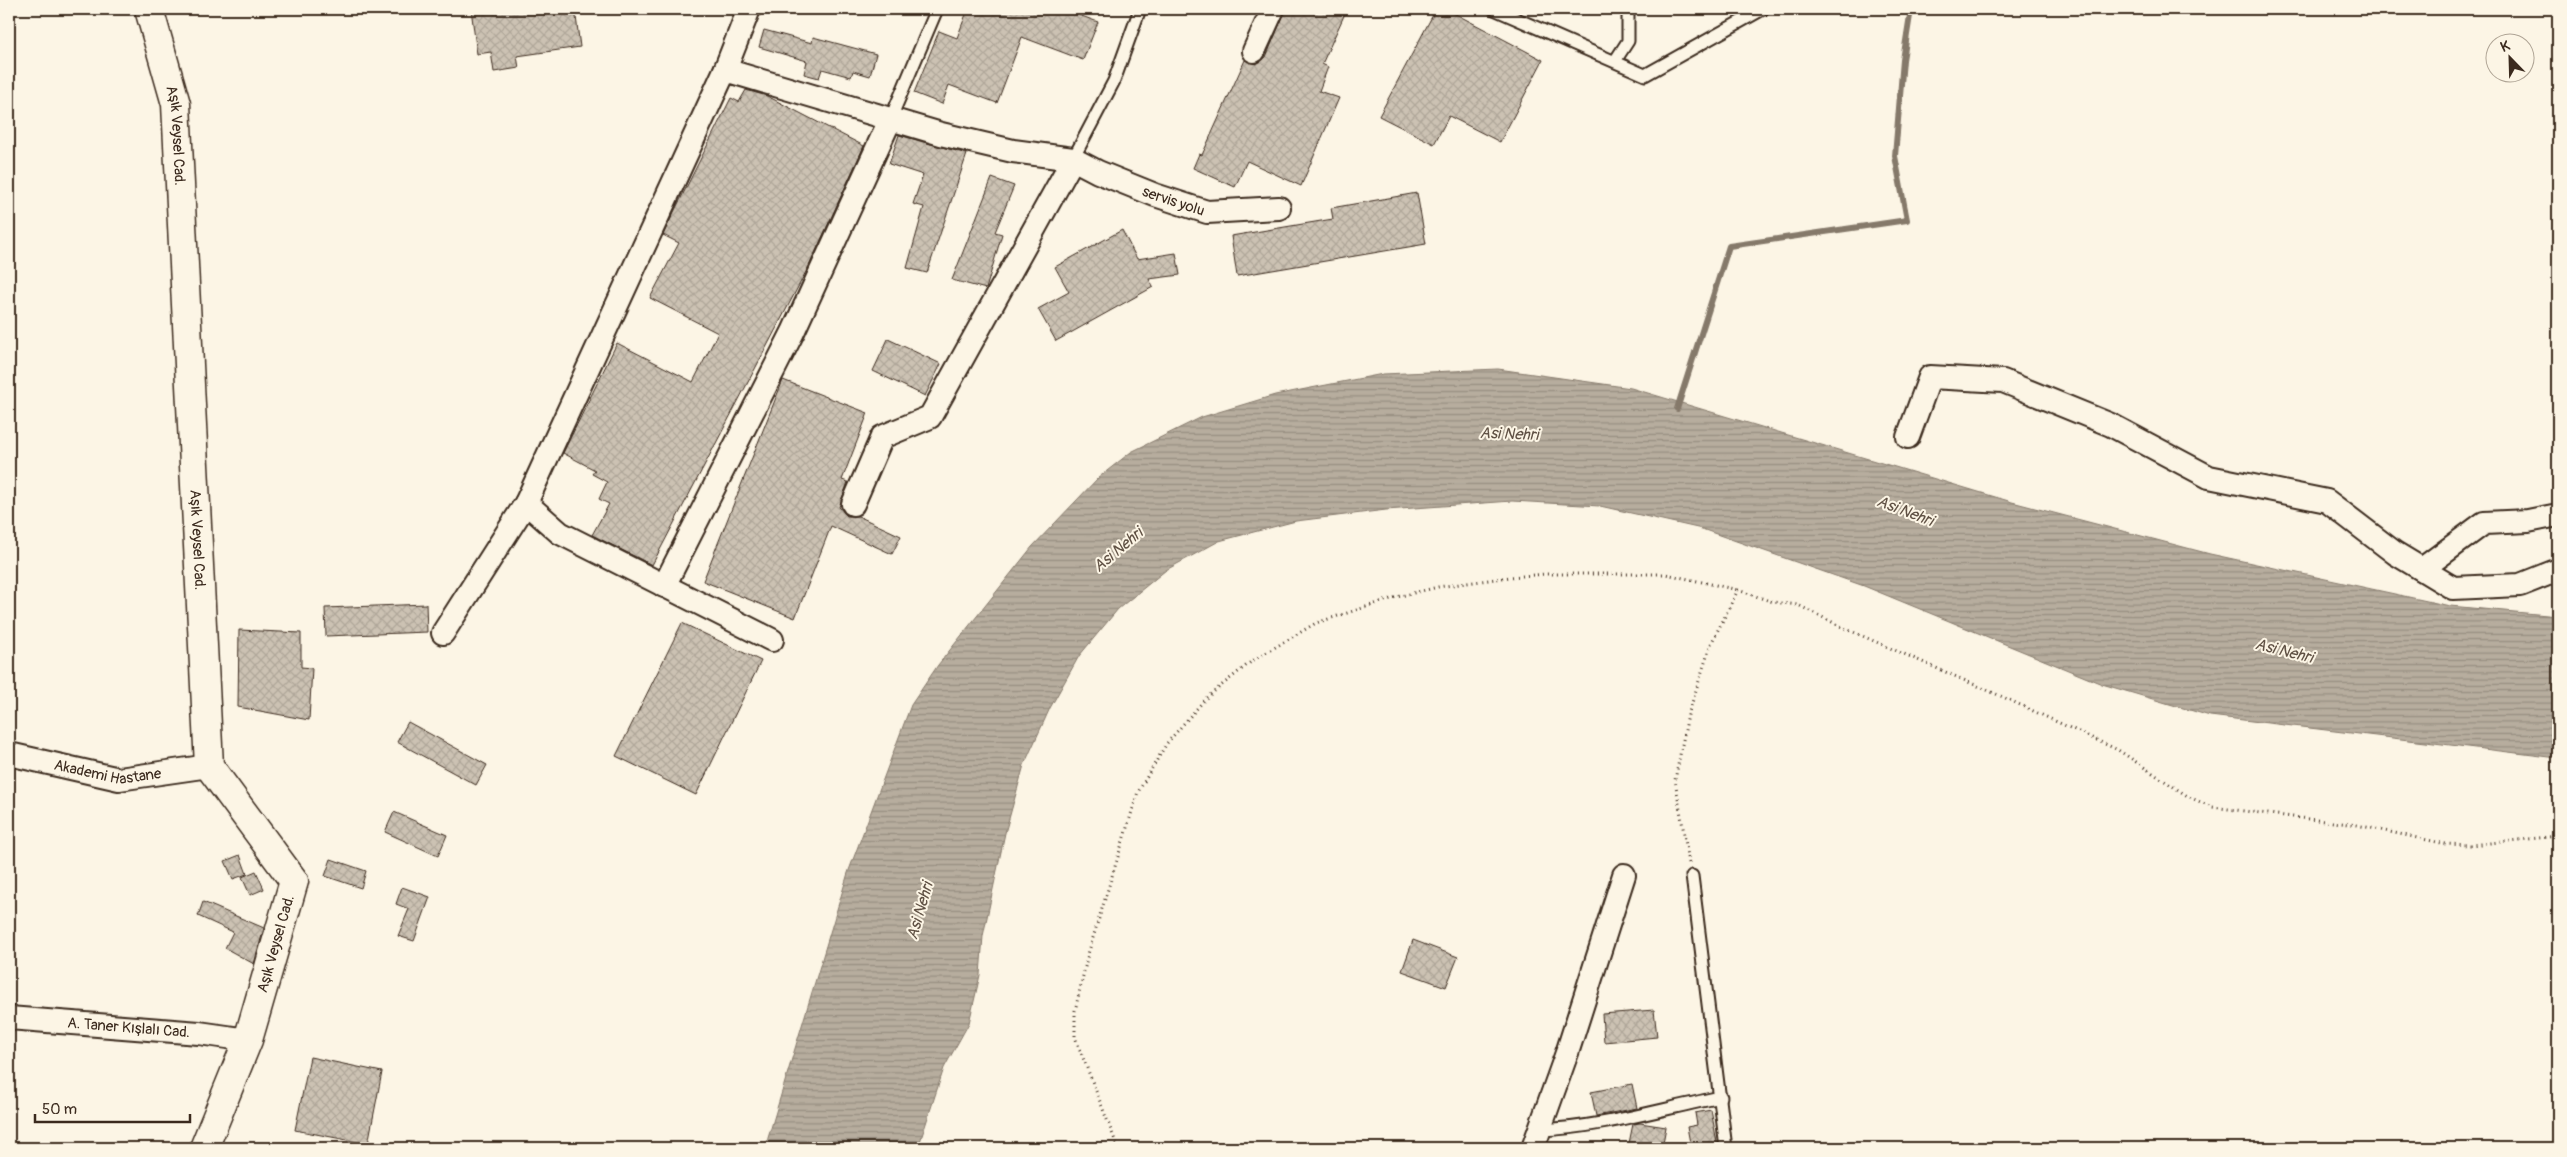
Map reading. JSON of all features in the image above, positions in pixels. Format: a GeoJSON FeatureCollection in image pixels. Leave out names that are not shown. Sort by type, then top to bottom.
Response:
{"type":"FeatureCollection","features":[{"type":"Feature","properties":{"kind":"street","name":"Aşık Veysel Cad."},"geometry":{"type":"LineString","coordinates":[[149,9],[176,104],[209,766],[294,881],[248,1040]]}},
{"type":"Feature","properties":{"kind":"street"},"geometry":{"type":"LineString","coordinates":[[443,633],[526,504],[725,70],[749,9]]}},
{"type":"Feature","properties":{"kind":"street"},"geometry":{"type":"LineString","coordinates":[[1254,51],[1273,9]]}},
{"type":"Feature","properties":{"kind":"street","name":"servis yolu"},"geometry":{"type":"LineString","coordinates":[[725,70],[890,120],[1013,151],[1073,159],[1098,172],[1155,195],[1207,212],[1279,208]]}},
{"type":"Feature","properties":{"kind":"street"},"geometry":{"type":"LineString","coordinates":[[664,586],[793,332],[890,120]]}},
{"type":"Feature","properties":{"kind":"street"},"geometry":{"type":"LineString","coordinates":[[853,504],[882,437],[930,417],[1073,159]]}},
{"type":"Feature","properties":{"kind":"street"},"geometry":{"type":"LineString","coordinates":[[1908,437],[1930,377],[2003,381],[2111,425],[2209,477],[2327,501],[2395,552],[2453,588],[2520,585],[2558,570]]}},
{"type":"Feature","properties":{"kind":"street"},"geometry":{"type":"LineString","coordinates":[[526,504],[560,534],[772,640]]}},
{"type":"Feature","properties":{"kind":"street"},"geometry":{"type":"LineString","coordinates":[[2422,569],[2484,523],[2528,521],[2558,516]]}},
{"type":"Feature","properties":{"kind":"street","name":"Akademi Hastane"},"geometry":{"type":"LineString","coordinates":[[9,754],[119,779],[209,766]]}},
{"type":"Feature","properties":{"kind":"street"},"geometry":{"type":"LineString","coordinates":[[1536,1139],[1624,875]]}},
{"type":"Feature","properties":{"kind":"street","name":"A. Taner Kışlalı Cad."},"geometry":{"type":"LineString","coordinates":[[9,1018],[199,1033],[248,1040]]}},
{"type":"Feature","properties":{"kind":"street"},"geometry":{"type":"LineString","coordinates":[[204,1148],[248,1040]]}},
{"type":"Feature","properties":{"kind":"lane"},"geometry":{"type":"LineString","coordinates":[[890,120],[937,9]]}},
{"type":"Feature","properties":{"kind":"lane"},"geometry":{"type":"LineString","coordinates":[[1073,159],[1114,81],[1140,9]]}},
{"type":"Feature","properties":{"kind":"lane"},"geometry":{"type":"LineString","coordinates":[[1494,9],[1645,75],[1763,9]]}},
{"type":"Feature","properties":{"kind":"lane"},"geometry":{"type":"LineString","coordinates":[[1615,61],[1628,40],[1628,9]]}},
{"type":"Feature","properties":{"kind":"lane"},"geometry":{"type":"LineString","coordinates":[[1692,876],[1726,1148]]}},
{"type":"Feature","properties":{"kind":"lane"},"geometry":{"type":"LineString","coordinates":[[1536,1139],[1560,1129],[1720,1097]]}},
{"type":"Feature","properties":{"kind":"path"},"geometry":{"type":"LineString","coordinates":[[1118,1148],[1076,1037],[1075,1011],[1088,954],[1138,792],[1167,742],[1206,698],[1252,661],[1316,623],[1397,597],[1438,587],[1546,574],[1666,574],[1738,590],[1773,602],[1798,605],[1844,628],[2003,697],[2118,750],[2189,797],[2212,807],[2357,825],[2446,844],[2471,845],[2558,836]]}},
{"type":"Feature","properties":{"kind":"path"},"geometry":{"type":"LineString","coordinates":[[1692,876],[1675,780],[1688,715],[1705,662],[1716,634],[1738,590]]}},
{"type":"Feature","properties":{"kind":"water","name":"Asi Nehri"},"geometry":{"type":"Polygon","coordinates":[[[1498,369],[1631,388],[2012,502],[2210,554],[2450,606],[2558,616],[2558,758],[2210,716],[2102,684],[1864,586],[1702,529],[1600,506],[1512,501],[1386,510],[1296,521],[1219,541],[1166,570],[1118,609],[1079,656],[1050,708],[1024,765],[1005,833],[983,936],[980,975],[969,1023],[944,1068],[918,1148],[765,1148],[848,873],[911,705],[938,665],[1032,547],[1098,478],[1131,452],[1202,417],[1275,395],[1383,374],[1498,369]]]}},
{"type":"Feature","properties":{"kind":"building"},"geometry":{"type":"Polygon","coordinates":[[[471,9],[575,9],[580,47],[517,56],[519,68],[494,72],[491,52],[477,54],[471,9]]]}},
{"type":"Feature","properties":{"kind":"building"},"geometry":{"type":"Polygon","coordinates":[[[968,9],[1081,9],[1079,15],[1098,22],[1083,60],[1022,37],[997,103],[949,85],[942,104],[914,93],[939,31],[957,38],[968,9]]]}},
{"type":"Feature","properties":{"kind":"building"},"geometry":{"type":"Polygon","coordinates":[[[1286,9],[1347,9],[1322,64],[1328,67],[1319,91],[1339,98],[1301,186],[1247,161],[1235,187],[1193,168],[1199,154],[1202,155],[1245,60],[1256,64],[1266,57],[1286,9]]]}},
{"type":"Feature","properties":{"kind":"building"},"geometry":{"type":"Polygon","coordinates":[[[1436,9],[1446,9],[1543,60],[1500,142],[1449,116],[1434,144],[1379,116],[1436,9]]]}},
{"type":"Feature","properties":{"kind":"building"},"geometry":{"type":"Polygon","coordinates":[[[764,30],[812,43],[813,37],[876,54],[870,76],[853,71],[851,77],[822,69],[819,78],[804,74],[807,61],[759,47],[764,30]]]}},
{"type":"Feature","properties":{"kind":"building"},"geometry":{"type":"Polygon","coordinates":[[[746,90],[767,96],[864,146],[809,266],[652,565],[592,535],[609,504],[599,499],[607,482],[592,474],[595,470],[563,453],[617,343],[693,382],[718,333],[650,298],[679,243],[663,235],[731,98],[739,102],[746,90]]]}},
{"type":"Feature","properties":{"kind":"building"},"geometry":{"type":"Polygon","coordinates":[[[899,135],[967,154],[927,273],[907,268],[924,207],[913,204],[923,175],[889,164],[899,135]]]}},
{"type":"Feature","properties":{"kind":"building"},"geometry":{"type":"Polygon","coordinates":[[[992,178],[1014,186],[995,232],[1002,234],[986,289],[952,280],[992,178]]]}},
{"type":"Feature","properties":{"kind":"building"},"geometry":{"type":"Polygon","coordinates":[[[1417,193],[1426,244],[1237,276],[1231,236],[1333,219],[1331,208],[1417,193]]]}},
{"type":"Feature","properties":{"kind":"building"},"geometry":{"type":"Polygon","coordinates":[[[1122,230],[1137,259],[1176,253],[1180,275],[1149,279],[1153,287],[1056,341],[1038,309],[1069,292],[1055,267],[1122,230]]]}},
{"type":"Feature","properties":{"kind":"building"},"geometry":{"type":"Polygon","coordinates":[[[888,339],[941,364],[925,396],[873,371],[888,339]]]}},
{"type":"Feature","properties":{"kind":"building"},"geometry":{"type":"Polygon","coordinates":[[[783,380],[868,413],[842,480],[848,482],[839,507],[847,516],[858,516],[901,536],[892,554],[831,526],[795,618],[703,581],[783,380]]]}},
{"type":"Feature","properties":{"kind":"building"},"geometry":{"type":"Polygon","coordinates":[[[426,604],[427,632],[326,636],[325,608],[426,604]]]}},
{"type":"Feature","properties":{"kind":"building"},"geometry":{"type":"Polygon","coordinates":[[[682,623],[761,661],[696,795],[616,756],[682,623]]]}},
{"type":"Feature","properties":{"kind":"building"},"geometry":{"type":"Polygon","coordinates":[[[239,630],[301,633],[301,667],[312,668],[309,720],[238,707],[239,630]]]}},
{"type":"Feature","properties":{"kind":"building"},"geometry":{"type":"Polygon","coordinates":[[[408,722],[487,765],[476,785],[397,742],[408,722]]]}},
{"type":"Feature","properties":{"kind":"building"},"geometry":{"type":"Polygon","coordinates":[[[394,812],[447,835],[438,856],[385,832],[394,812]]]}},
{"type":"Feature","properties":{"kind":"building"},"geometry":{"type":"Polygon","coordinates":[[[240,855],[247,874],[233,879],[225,861],[240,855]]]}},
{"type":"Feature","properties":{"kind":"building"},"geometry":{"type":"Polygon","coordinates":[[[331,859],[366,871],[361,888],[325,876],[331,859]]]}},
{"type":"Feature","properties":{"kind":"building"},"geometry":{"type":"Polygon","coordinates":[[[256,871],[264,889],[250,895],[242,877],[256,871]]]}},
{"type":"Feature","properties":{"kind":"building"},"geometry":{"type":"Polygon","coordinates":[[[402,887],[430,897],[414,941],[398,936],[409,909],[396,904],[402,887]]]}},
{"type":"Feature","properties":{"kind":"building"},"geometry":{"type":"Polygon","coordinates":[[[203,902],[264,928],[254,964],[225,948],[233,932],[198,916],[203,902]]]}},
{"type":"Feature","properties":{"kind":"building"},"geometry":{"type":"Polygon","coordinates":[[[1413,940],[1458,957],[1446,987],[1402,971],[1413,940]]]}},
{"type":"Feature","properties":{"kind":"building"},"geometry":{"type":"Polygon","coordinates":[[[1654,1010],[1657,1037],[1604,1042],[1602,1014],[1654,1010]]]}},
{"type":"Feature","properties":{"kind":"building"},"geometry":{"type":"Polygon","coordinates":[[[310,1057],[382,1072],[368,1144],[295,1130],[310,1057]]]}},
{"type":"Feature","properties":{"kind":"building"},"geometry":{"type":"Polygon","coordinates":[[[1632,1084],[1637,1108],[1596,1116],[1591,1092],[1632,1084]]]}},
{"type":"Feature","properties":{"kind":"building"},"geometry":{"type":"Polygon","coordinates":[[[1711,1110],[1718,1148],[1691,1148],[1687,1127],[1697,1125],[1695,1113],[1711,1110]]]}},
{"type":"Feature","properties":{"kind":"building"},"geometry":{"type":"Polygon","coordinates":[[[1640,1123],[1666,1127],[1662,1148],[1628,1148],[1633,1124],[1640,1123]]]}},
{"type":"Feature","properties":{"kind":"waterway"},"geometry":{"type":"LineString","coordinates":[[1677,409],[1729,246],[1907,220],[1895,156],[1903,60],[1911,9]]}}]}
